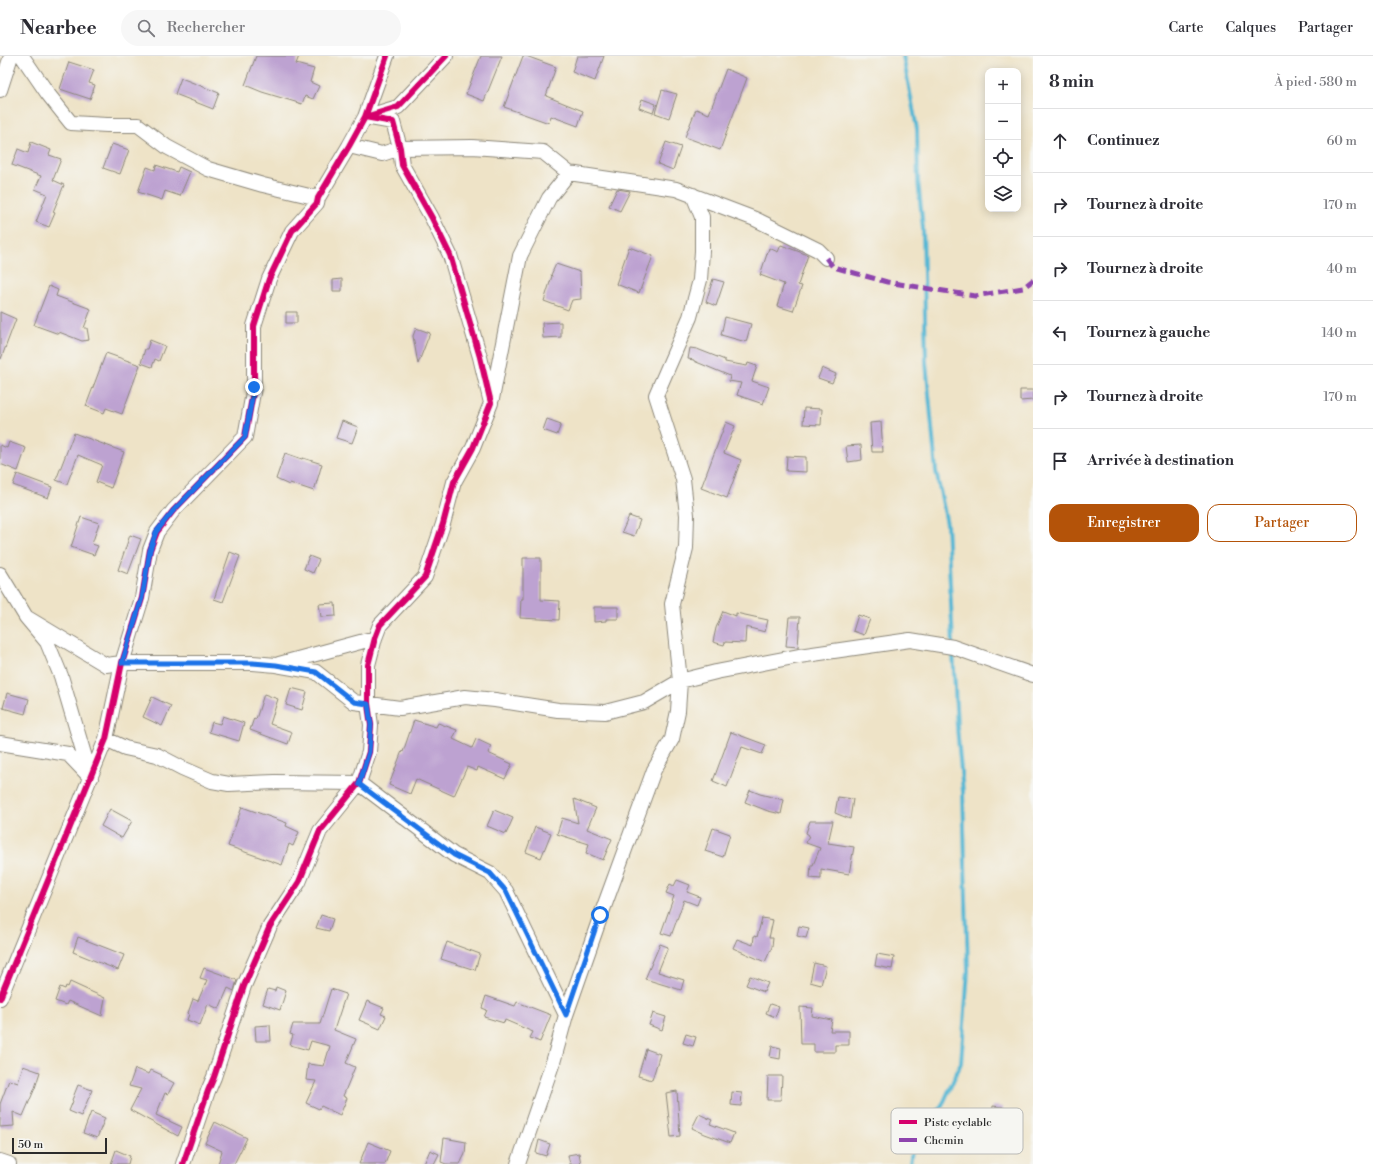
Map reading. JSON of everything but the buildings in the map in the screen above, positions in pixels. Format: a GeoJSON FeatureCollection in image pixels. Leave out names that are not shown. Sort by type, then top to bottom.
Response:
{"type":"FeatureCollection","features":[{"type":"Feature","properties":{"kind":"street"},"geometry":{"type":"LineString","coordinates":[[0,90],[11,56]]}},
{"type":"Feature","properties":{"kind":"street"},"geometry":{"type":"LineString","coordinates":[[22,56],[48,94],[71,123],[138,125],[167,147],[208,168],[318,198]]}},
{"type":"Feature","properties":{"kind":"street"},"geometry":{"type":"LineString","coordinates":[[0,998],[106,739],[122,663],[142,598],[150,550],[156,532],[173,511],[245,437],[254,387],[254,326],[270,279],[292,230],[317,203],[318,198],[365,117],[387,56]]}},
{"type":"Feature","properties":{"kind":"street"},"geometry":{"type":"LineString","coordinates":[[365,117],[398,107],[446,56]]}},
{"type":"Feature","properties":{"kind":"street"},"geometry":{"type":"LineString","coordinates":[[365,117],[393,122],[400,148],[402,165],[450,255],[480,357],[491,403]]}},
{"type":"Feature","properties":{"kind":"street"},"geometry":{"type":"LineString","coordinates":[[349,146],[382,154],[400,148],[472,146],[543,152],[569,173],[676,189],[693,195],[755,219],[818,250],[826,258]]}},
{"type":"Feature","properties":{"kind":"street"},"geometry":{"type":"LineString","coordinates":[[183,1164],[244,986],[270,926],[299,882],[320,831],[359,784],[369,752],[371,725],[368,704],[368,665],[375,638],[380,625],[424,577],[443,524],[454,482],[473,448],[491,403],[520,256],[549,198],[569,173]]}},
{"type":"Feature","properties":{"kind":"street"},"geometry":{"type":"LineString","coordinates":[[518,1164],[554,1059],[566,1015],[600,915],[654,770],[672,739],[678,711],[680,681],[672,604],[686,548],[687,515],[683,479],[656,395],[690,317],[700,280],[702,217],[693,195]]}},
{"type":"Feature","properties":{"kind":"street"},"geometry":{"type":"LineString","coordinates":[[0,574],[26,617],[47,642],[61,676],[91,778]]}},
{"type":"Feature","properties":{"kind":"street"},"geometry":{"type":"LineString","coordinates":[[26,617],[106,665],[122,663],[253,663],[276,665],[316,672],[354,702],[400,708],[465,697],[558,710],[605,712],[644,702],[680,681],[799,656],[910,640],[953,647],[1033,675]]}},
{"type":"Feature","properties":{"kind":"street"},"geometry":{"type":"LineString","coordinates":[[276,665],[375,638]]}},
{"type":"Feature","properties":{"kind":"street"},"geometry":{"type":"LineString","coordinates":[[106,739],[125,748],[157,755],[212,781],[229,784],[275,782],[359,784],[454,855],[490,873],[506,891],[566,1015]]}},
{"type":"Feature","properties":{"kind":"street"},"geometry":{"type":"LineString","coordinates":[[0,743],[68,754],[91,778]]}},
{"type":"Feature","properties":{"kind":"street"},"geometry":{"type":"LineString","coordinates":[[0,1161],[9,1164]]}},
{"type":"Feature","properties":{"kind":"waterway"},"geometry":{"type":"LineString","coordinates":[[903,56],[917,129],[918,181],[923,228],[926,362],[936,471],[947,524],[953,644]]}},
{"type":"Feature","properties":{"kind":"waterway"},"geometry":{"type":"LineString","coordinates":[[941,1108],[961,1063],[968,971],[963,792],[957,727],[953,650]]}},
{"type":"Feature","properties":{"kind":"waterway"},"geometry":{"type":"LineString","coordinates":[[910,1164],[911,1154]]}},
{"type":"Feature","properties":{"kind":"marked path"},"geometry":{"type":"LineString","coordinates":[[826,258],[833,267],[887,282],[975,296],[1023,288],[1033,280]]}},
{"type":"Feature","properties":{"kind":"cycle path"},"geometry":{"type":"LineString","coordinates":[[183,1164],[244,986],[270,926],[299,882],[320,831],[359,783],[369,752],[371,725],[368,704],[368,665],[375,638],[380,625],[425,577],[443,524],[454,482],[473,448],[491,403],[480,357],[450,255],[432,218],[402,165],[400,148],[393,122],[365,117],[387,56]]}},
{"type":"Feature","properties":{"kind":"cycle path"},"geometry":{"type":"LineString","coordinates":[[0,998],[106,739],[122,663],[142,598],[150,550],[157,532],[173,511],[245,437],[254,387],[254,326],[269,279],[292,231],[317,203],[318,198],[365,117],[398,107],[446,56]]}},
{"type":"Feature","properties":{"kind":"route"},"geometry":{"type":"LineString","coordinates":[[254,387],[245,437],[173,511],[156,532],[150,550],[142,598],[122,663],[253,663],[276,665],[316,672],[354,702],[368,704],[371,725],[369,752],[359,784],[454,855],[490,873],[506,891],[566,1015],[600,915]]}}]}
